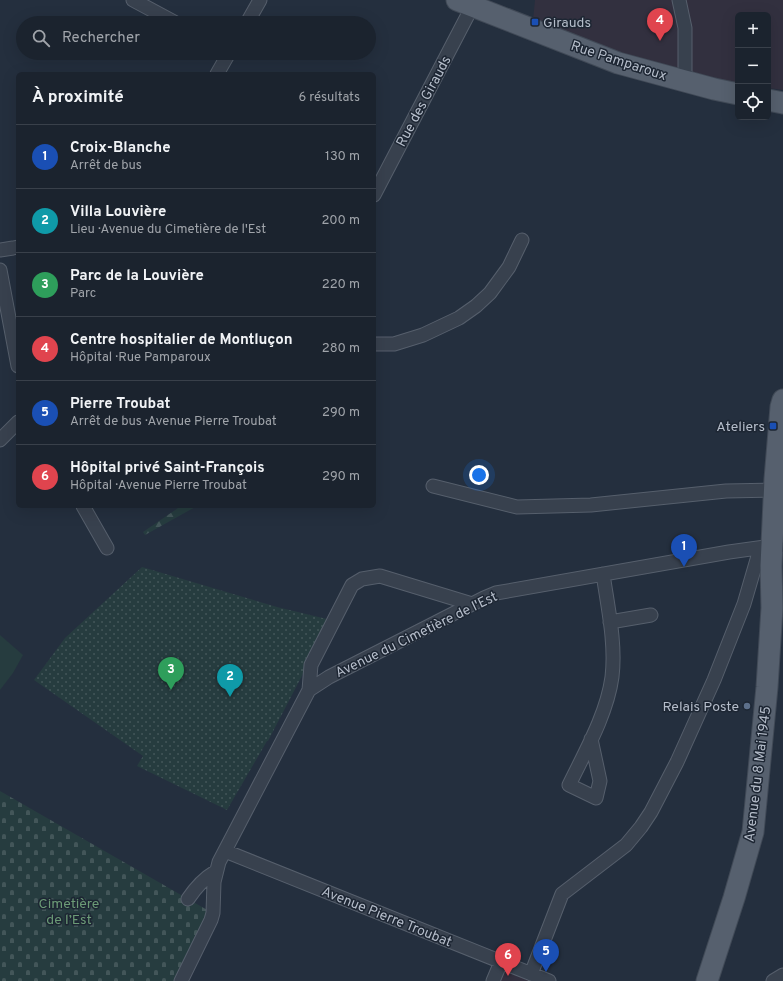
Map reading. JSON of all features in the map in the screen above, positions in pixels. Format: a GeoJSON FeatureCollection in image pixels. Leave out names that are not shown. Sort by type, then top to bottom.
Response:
{"type":"FeatureCollection","features":[{"type":"Feature","properties":{"kind":"main road","name":"Rue Pamparoux"},"geometry":{"type":"LineString","coordinates":[[462,2],[618,63],[735,93]]}},
{"type":"Feature","properties":{"kind":"main road"},"geometry":{"type":"LineString","coordinates":[[771,101],[783,103]]}},
{"type":"Feature","properties":{"kind":"main road","name":"Avenue du 8 Mai 1945"},"geometry":{"type":"LineString","coordinates":[[707,981],[734,898],[753,832],[767,687],[780,491],[781,407],[783,400]]}},
{"type":"Feature","properties":{"kind":"main road"},"geometry":{"type":"LineString","coordinates":[[783,449],[783,469]]}},
{"type":"Feature","properties":{"kind":"main road","name":"Avenue du 8 Mai 1945"},"geometry":{"type":"LineString","coordinates":[[776,546],[783,525]]}},
{"type":"Feature","properties":{"kind":"street"},"geometry":{"type":"LineString","coordinates":[[133,0],[163,16]]}},
{"type":"Feature","properties":{"kind":"street"},"geometry":{"type":"LineString","coordinates":[[251,16],[260,0]]}},
{"type":"Feature","properties":{"kind":"street"},"geometry":{"type":"LineString","coordinates":[[679,0],[685,28],[685,81]]}},
{"type":"Feature","properties":{"kind":"street","name":"Rue des Girauds"},"geometry":{"type":"LineString","coordinates":[[376,191],[462,2]]}},
{"type":"Feature","properties":{"kind":"street"},"geometry":{"type":"LineString","coordinates":[[218,72],[225,60]]}},
{"type":"Feature","properties":{"kind":"street"},"geometry":{"type":"LineString","coordinates":[[376,344],[394,344],[423,335],[459,318],[476,306],[490,293],[509,267],[522,240]]}},
{"type":"Feature","properties":{"kind":"street"},"geometry":{"type":"LineString","coordinates":[[0,250],[16,247]]}},
{"type":"Feature","properties":{"kind":"street"},"geometry":{"type":"LineString","coordinates":[[0,270],[16,355]]}},
{"type":"Feature","properties":{"kind":"street"},"geometry":{"type":"LineString","coordinates":[[0,440],[16,424]]}},
{"type":"Feature","properties":{"kind":"street"},"geometry":{"type":"LineString","coordinates":[[433,486],[517,507],[591,505],[726,491],[780,491]]}},
{"type":"Feature","properties":{"kind":"street"},"geometry":{"type":"LineString","coordinates":[[84,508],[107,548]]}},
{"type":"Feature","properties":{"kind":"street"},"geometry":{"type":"LineString","coordinates":[[531,974],[562,894],[626,845],[651,812],[678,762],[714,680],[744,604],[776,546]]}},
{"type":"Feature","properties":{"kind":"street","name":"Avenue du Cimetière de l'Est"},"geometry":{"type":"LineString","coordinates":[[215,872],[309,690],[329,677],[496,593],[730,552],[776,546]]}},
{"type":"Feature","properties":{"kind":"street"},"geometry":{"type":"LineString","coordinates":[[591,739],[604,706],[612,678],[613,650],[603,574]]}},
{"type":"Feature","properties":{"kind":"street"},"geometry":{"type":"LineString","coordinates":[[309,690],[311,665],[352,585],[362,578],[380,576],[472,604]]}},
{"type":"Feature","properties":{"kind":"street"},"geometry":{"type":"LineString","coordinates":[[610,622],[651,615]]}},
{"type":"Feature","properties":{"kind":"street","name":"Avenue Pierre Troubat"},"geometry":{"type":"LineString","coordinates":[[225,851],[549,981]]}},
{"type":"Feature","properties":{"kind":"street"},"geometry":{"type":"LineString","coordinates":[[188,899],[196,886],[215,872]]}},
{"type":"Feature","properties":{"kind":"street"},"geometry":{"type":"LineString","coordinates":[[181,981],[212,920],[214,913],[215,872]]}},
{"type":"Feature","properties":{"kind":"street"},"geometry":{"type":"LineString","coordinates":[[493,981],[501,962]]}},
{"type":"Feature","properties":{"kind":"street"},"geometry":{"type":"LineString","coordinates":[[773,981],[783,975]]}},
{"type":"Feature","properties":{"kind":"shaded area"},"geometry":{"type":"Polygon","coordinates":[[[535,0],[783,0],[783,90],[771,88],[771,12],[735,12],[735,84],[615,53],[533,20],[535,0]]]}},
{"type":"Feature","properties":{"kind":"shaded area"},"geometry":{"type":"Polygon","coordinates":[[[502,970],[531,981],[498,981],[502,970]]]}},
{"type":"Feature","properties":{"kind":"green space"},"geometry":{"type":"Polygon","coordinates":[[[178,508],[193,508],[145,535],[143,532],[178,508]]]}},
{"type":"Feature","properties":{"kind":"green space"},"geometry":{"type":"Polygon","coordinates":[[[142,567],[277,607],[331,620],[268,741],[227,810],[137,766],[143,756],[34,680],[65,638],[142,567]]]}},
{"type":"Feature","properties":{"kind":"green space"},"geometry":{"type":"Polygon","coordinates":[[[0,635],[23,655],[13,673],[0,690],[0,635]]]}},
{"type":"Feature","properties":{"kind":"green space","name":"Cimetière de l’Est"},"geometry":{"type":"Polygon","coordinates":[[[0,791],[209,911],[174,981],[0,981],[0,791]]]}},
{"type":"Feature","properties":{"kind":"place","name":"Girauds"},"geometry":{"type":"Point","coordinates":[535,22]}},
{"type":"Feature","properties":{"kind":"place","name":"Centre hospitalier de Montluçon"},"geometry":{"type":"Point","coordinates":[660,41]}},
{"type":"Feature","properties":{"kind":"place","name":"Ateliers"},"geometry":{"type":"Point","coordinates":[773,426]}},
{"type":"Feature","properties":{"kind":"place","name":"Croix-Blanche"},"geometry":{"type":"Point","coordinates":[684,567]}},
{"type":"Feature","properties":{"kind":"place","name":"Parc de la Louvière"},"geometry":{"type":"Point","coordinates":[171,690]}},
{"type":"Feature","properties":{"kind":"place","name":"Villa Louvière"},"geometry":{"type":"Point","coordinates":[230,697]}},
{"type":"Feature","properties":{"kind":"place","name":"Relais Poste"},"geometry":{"type":"Point","coordinates":[747,706]}},
{"type":"Feature","properties":{"kind":"place","name":"Pierre Troubat"},"geometry":{"type":"Point","coordinates":[546,972]}},
{"type":"Feature","properties":{"kind":"place","name":"Hôpital privé Saint-François"},"geometry":{"type":"Point","coordinates":[508,976]}}]}
